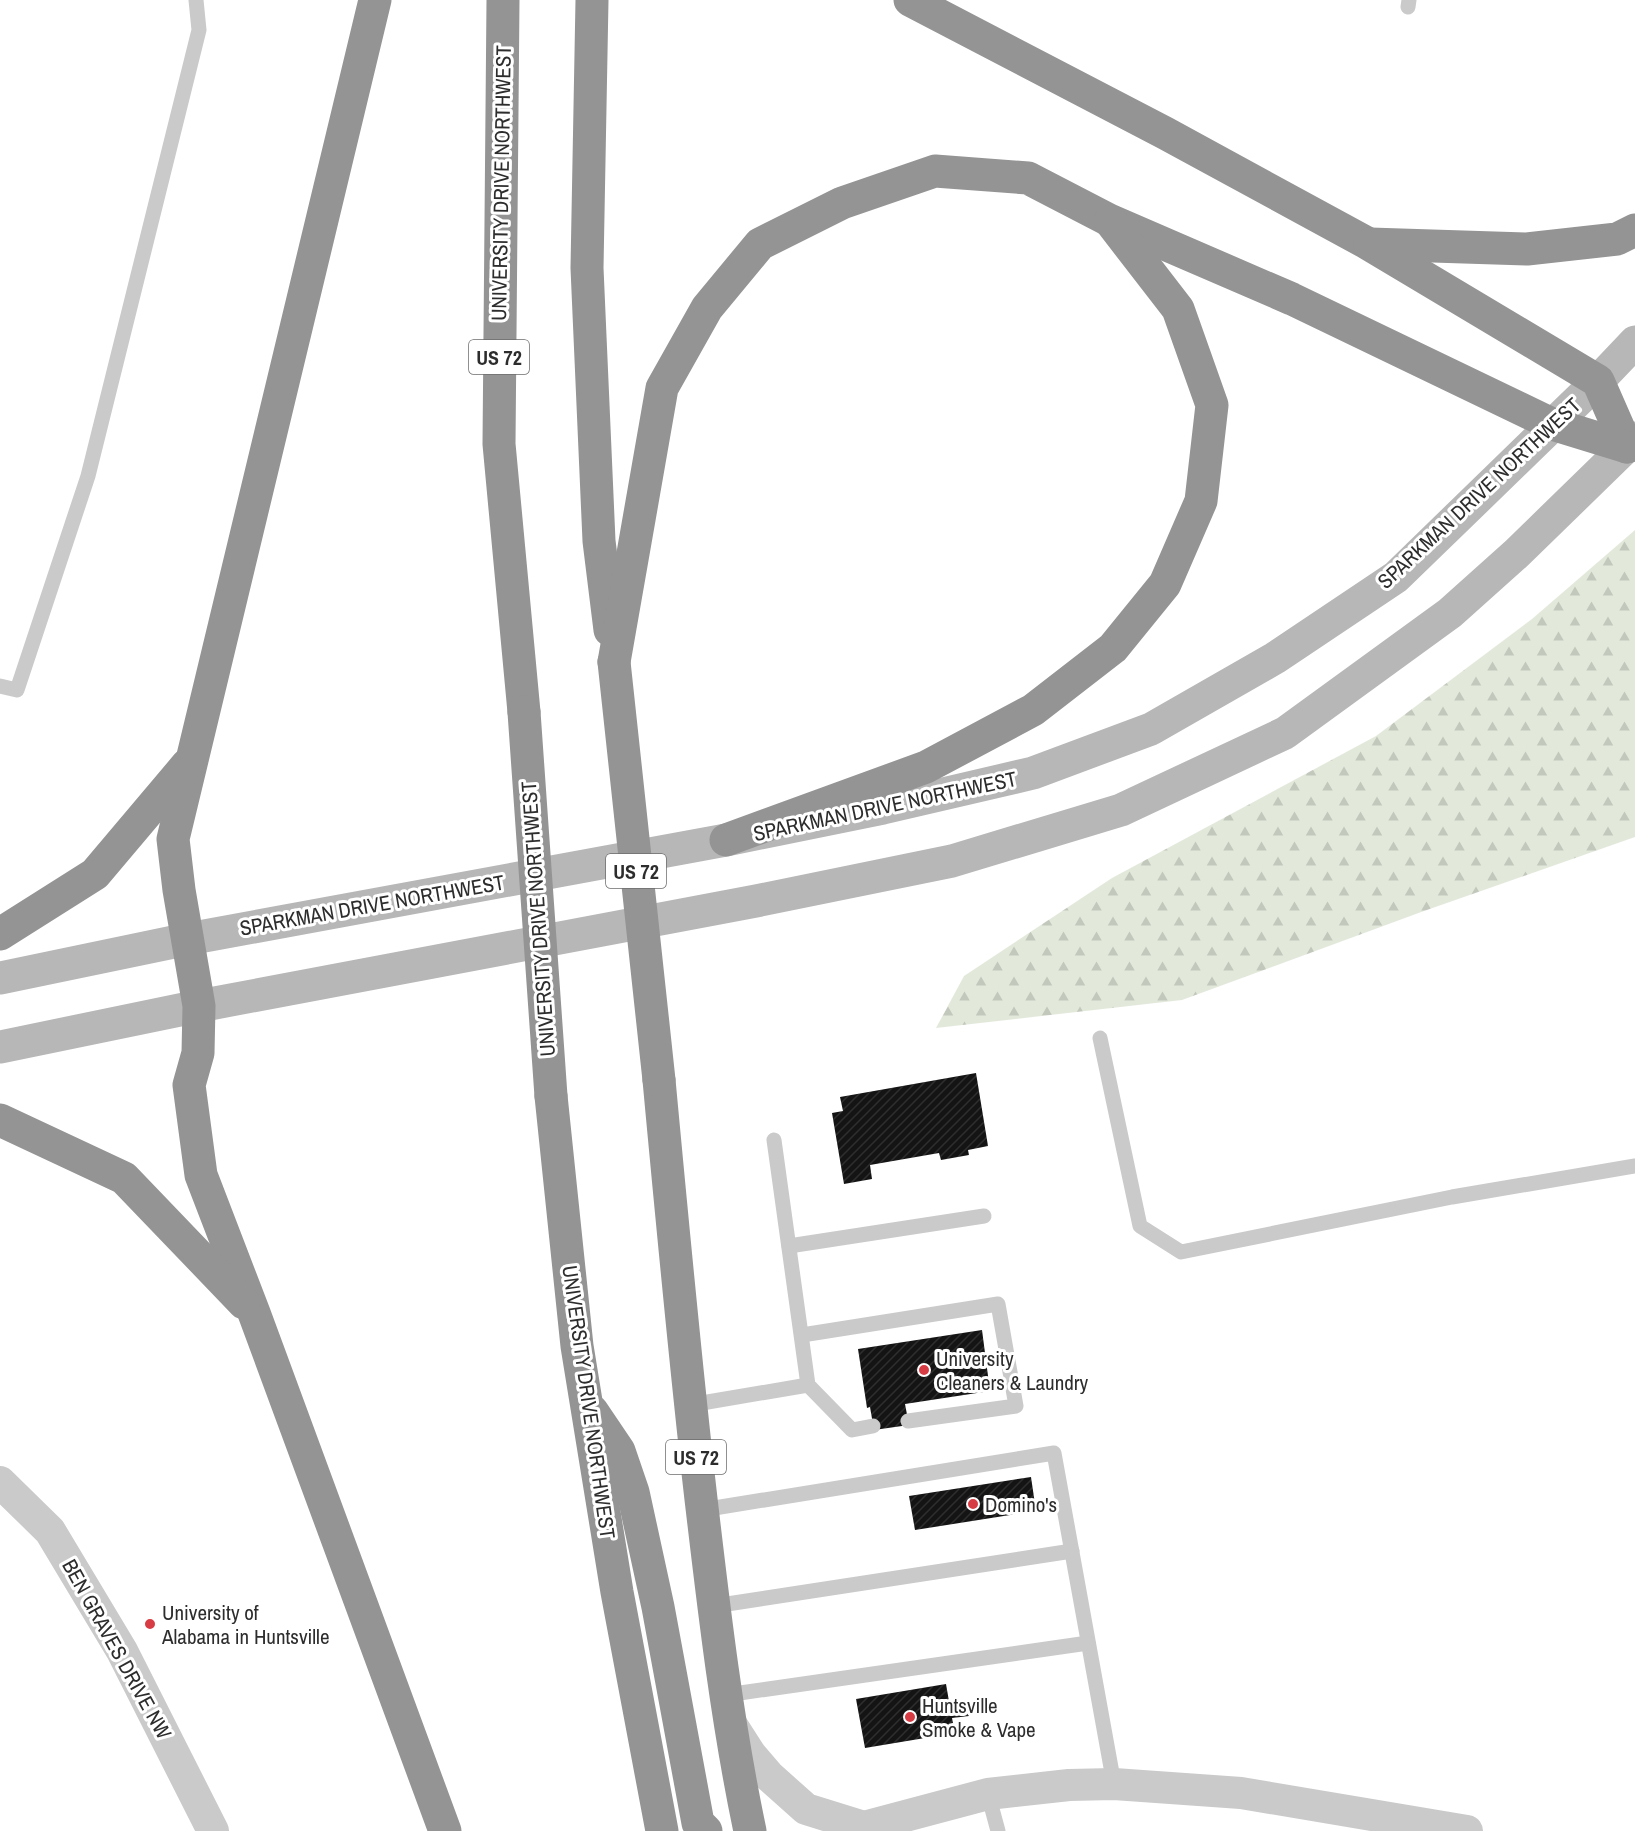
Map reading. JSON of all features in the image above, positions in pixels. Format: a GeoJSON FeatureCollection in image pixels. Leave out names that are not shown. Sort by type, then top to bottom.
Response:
{"type":"FeatureCollection","features":[{"type":"Feature","properties":{"kind":"highway"},"geometry":{"type":"LineString","coordinates":[[375,0],[173,839],[199,1006],[198,1053],[189,1085],[201,1174],[445,1831]]}},
{"type":"Feature","properties":{"kind":"highway","name":"UNIVERSITY DRIVE NORTHWEST"},"geometry":{"type":"LineString","coordinates":[[503,0],[499,444],[524,712],[551,1096],[577,1346],[619,1604],[662,1831]]}},
{"type":"Feature","properties":{"kind":"highway","name":"US 72"},"geometry":{"type":"LineString","coordinates":[[592,0],[587,268],[598,541],[614,662],[659,1080],[682,1329],[702,1510],[728,1709],[750,1831]]}},
{"type":"Feature","properties":{"kind":"highway"},"geometry":{"type":"LineString","coordinates":[[909,0],[1367,243],[1598,381],[1631,442]]}},
{"type":"Feature","properties":{"kind":"highway"},"geometry":{"type":"LineString","coordinates":[[614,662],[662,388],[707,308],[760,244],[842,203],[934,171],[1028,178],[1109,220],[1292,299],[1552,424],[1631,442]]}},
{"type":"Feature","properties":{"kind":"highway"},"geometry":{"type":"LineString","coordinates":[[726,840],[926,767],[1033,711],[1113,648],[1165,584],[1201,501],[1212,405],[1178,309],[1109,220]]}},
{"type":"Feature","properties":{"kind":"highway"},"geometry":{"type":"LineString","coordinates":[[1367,243],[1527,249],[1617,239],[1635,230]]}},
{"type":"Feature","properties":{"kind":"highway"},"geometry":{"type":"LineString","coordinates":[[0,934],[95,874],[192,759]]}},
{"type":"Feature","properties":{"kind":"highway"},"geometry":{"type":"LineString","coordinates":[[0,1120],[124,1178],[254,1313]]}},
{"type":"Feature","properties":{"kind":"highway","name":"US 72"},"geometry":{"type":"LineString","coordinates":[[586,1402],[619,1451],[633,1492],[658,1607],[698,1823],[706,1831]]}},
{"type":"Feature","properties":{"kind":"main road","name":"SPARKMAN DRIVE NORTHWEST"},"geometry":{"type":"LineString","coordinates":[[0,978],[188,939],[726,840],[883,808],[1034,773],[1151,729],[1275,658],[1396,577],[1598,381],[1635,342]]}},
{"type":"Feature","properties":{"kind":"main road"},"geometry":{"type":"LineString","coordinates":[[0,1047],[199,1006],[745,903],[952,861],[1121,810],[1286,733],[1450,614],[1517,554],[1631,442]]}},
{"type":"Feature","properties":{"kind":"street","name":"BEN GRAVES DRIVE NW"},"geometry":{"type":"LineString","coordinates":[[0,1482],[50,1531],[122,1651],[213,1831]]}},
{"type":"Feature","properties":{"kind":"street"},"geometry":{"type":"LineString","coordinates":[[728,1709],[751,1755],[769,1776],[806,1809],[859,1829],[988,1794],[1070,1785],[1114,1784],[1241,1793],[1467,1831]]}},
{"type":"Feature","properties":{"kind":"lane"},"geometry":{"type":"LineString","coordinates":[[0,686],[17,690],[88,476],[200,30],[196,0]]}},
{"type":"Feature","properties":{"kind":"lane"},"geometry":{"type":"LineString","coordinates":[[1100,1038],[1140,1226],[1181,1252],[1452,1197],[1635,1166]]}},
{"type":"Feature","properties":{"kind":"lane"},"geometry":{"type":"LineString","coordinates":[[774,1140],[808,1385],[852,1430],[873,1426]]}},
{"type":"Feature","properties":{"kind":"lane"},"geometry":{"type":"LineString","coordinates":[[789,1246],[984,1216]]}},
{"type":"Feature","properties":{"kind":"lane"},"geometry":{"type":"LineString","coordinates":[[802,1335],[998,1304],[1016,1406],[908,1421]]}},
{"type":"Feature","properties":{"kind":"lane"},"geometry":{"type":"LineString","coordinates":[[690,1405],[808,1385]]}},
{"type":"Feature","properties":{"kind":"lane"},"geometry":{"type":"LineString","coordinates":[[702,1510],[1054,1453],[1114,1784]]}},
{"type":"Feature","properties":{"kind":"lane"},"geometry":{"type":"LineString","coordinates":[[714,1606],[1072,1551]]}},
{"type":"Feature","properties":{"kind":"lane"},"geometry":{"type":"LineString","coordinates":[[728,1709],[1088,1642]]}},
{"type":"Feature","properties":{"kind":"lane"},"geometry":{"type":"LineString","coordinates":[[988,1794],[998,1831]]}},
{"type":"Feature","properties":{"kind":"green space"},"geometry":{"type":"Polygon","coordinates":[[[1635,530],[1635,837],[1424,911],[1182,1000],[936,1028],[964,976],[1112,878],[1376,736],[1532,619],[1635,530]]]}},
{"type":"Feature","properties":{"kind":"building"},"geometry":{"type":"Polygon","coordinates":[[[976,1073],[988,1146],[968,1150],[969,1155],[941,1160],[939,1153],[870,1165],[872,1179],[844,1184],[832,1113],[843,1111],[840,1097],[976,1073]]]}},
{"type":"Feature","properties":{"kind":"building","name":"University Cleaners & Laundry"},"geometry":{"type":"Polygon","coordinates":[[[982,1330],[990,1391],[905,1404],[909,1425],[874,1430],[870,1407],[867,1408],[858,1349],[982,1330]]]}},
{"type":"Feature","properties":{"kind":"building","name":"Domino's"},"geometry":{"type":"Polygon","coordinates":[[[1031,1477],[1036,1511],[915,1530],[909,1496],[1031,1477]]]}},
{"type":"Feature","properties":{"kind":"building","name":"Huntsville Smoke & Vape"},"geometry":{"type":"Polygon","coordinates":[[[946,1684],[950,1707],[967,1704],[969,1716],[952,1718],[955,1733],[865,1748],[856,1699],[946,1684]]]}},
{"type":"Feature","properties":{"kind":"place","name":"University Cleaners & Laundry"},"geometry":{"type":"Point","coordinates":[924,1370]}},
{"type":"Feature","properties":{"kind":"place","name":"Domino's"},"geometry":{"type":"Point","coordinates":[973,1504]}},
{"type":"Feature","properties":{"kind":"place","name":"University of Alabama in Huntsville"},"geometry":{"type":"Point","coordinates":[150,1624]}},
{"type":"Feature","properties":{"kind":"place","name":"Huntsville Smoke & Vape"},"geometry":{"type":"Point","coordinates":[910,1717]}}]}
